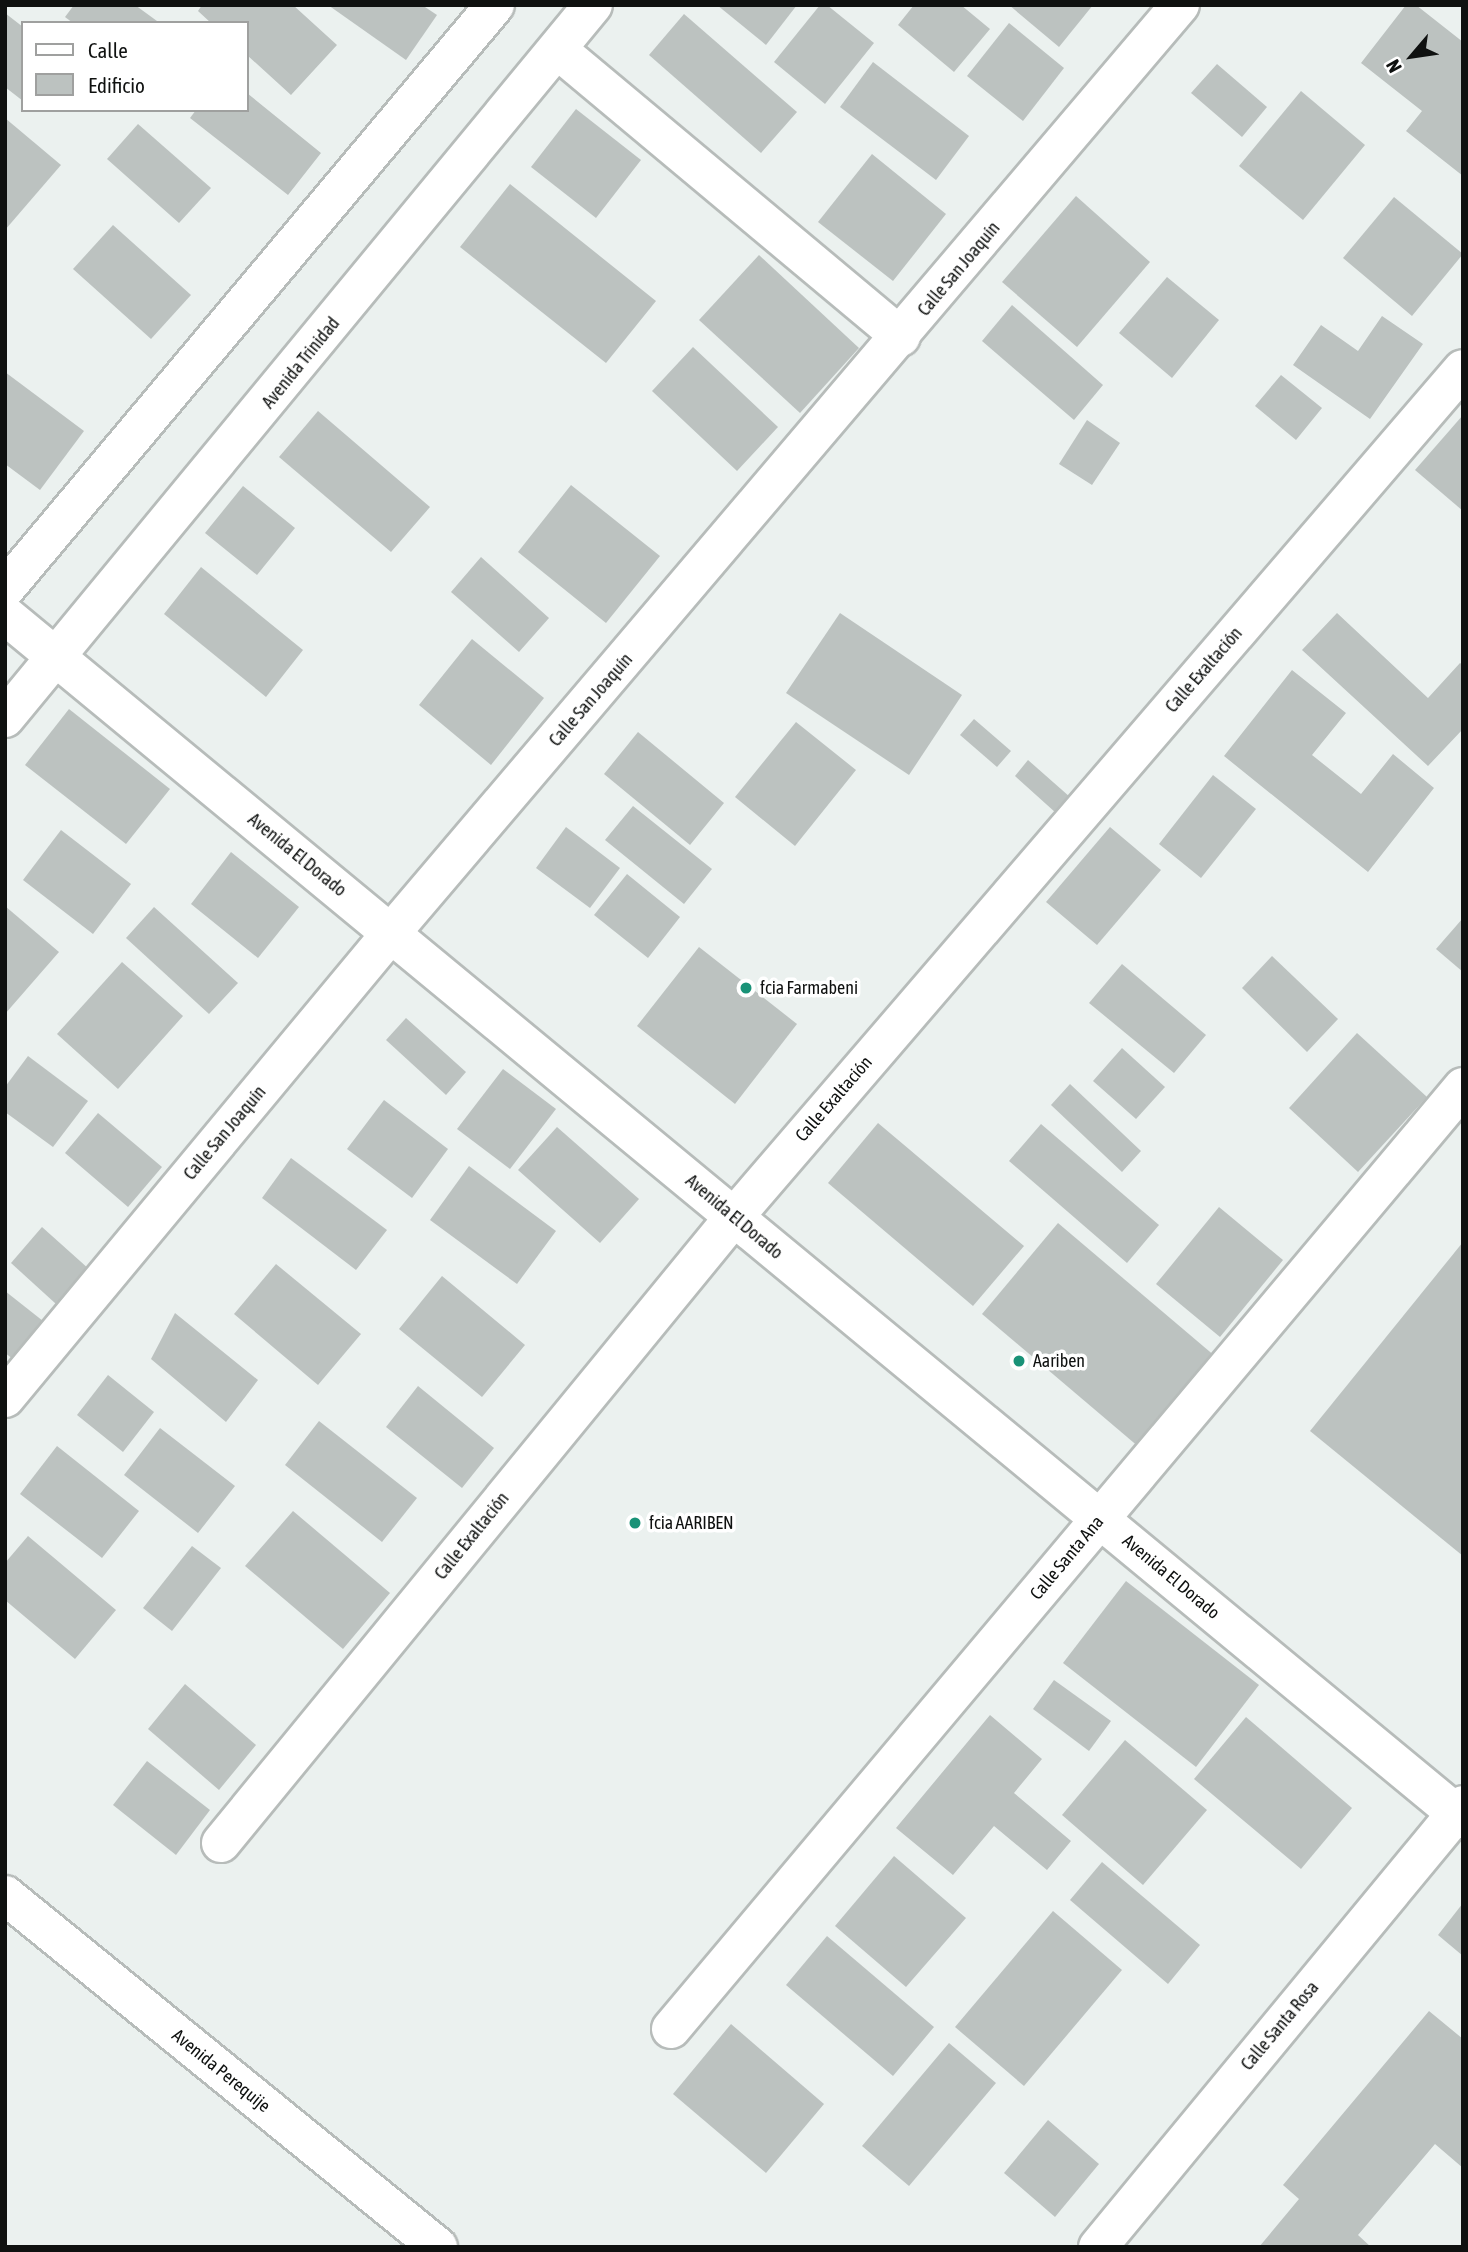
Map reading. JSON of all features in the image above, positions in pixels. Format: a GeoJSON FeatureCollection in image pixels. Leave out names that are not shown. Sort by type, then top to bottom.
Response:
{"type":"FeatureCollection","features":[{"type":"Feature","properties":{"kind":"street"},"geometry":{"type":"LineString","coordinates":[[5,590],[495,5]]}},
{"type":"Feature","properties":{"kind":"street","name":"Avenida Trinidad"},"geometry":{"type":"LineString","coordinates":[[5,718],[593,5]]}},
{"type":"Feature","properties":{"kind":"street","name":"Calle San Joaquín"},"geometry":{"type":"LineString","coordinates":[[5,1398],[391,933],[901,337],[1180,5]]}},
{"type":"Feature","properties":{"kind":"street"},"geometry":{"type":"LineString","coordinates":[[558,50],[901,337]]}},
{"type":"Feature","properties":{"kind":"street","name":"Calle Exaltación"},"geometry":{"type":"LineString","coordinates":[[221,1843],[734,1217],[1463,369]]}},
{"type":"Feature","properties":{"kind":"street","name":"Avenida El Dorado"},"geometry":{"type":"LineString","coordinates":[[5,615],[1100,1518],[1461,1812]]}},
{"type":"Feature","properties":{"kind":"street","name":"Calle Santa Ana"},"geometry":{"type":"LineString","coordinates":[[671,2029],[1463,1087]]}},
{"type":"Feature","properties":{"kind":"street","name":"Calle Santa Rosa"},"geometry":{"type":"LineString","coordinates":[[1098,2247],[1461,1812]]}},
{"type":"Feature","properties":{"kind":"street","name":"Avenida Perequije"},"geometry":{"type":"LineString","coordinates":[[5,1895],[438,2247]]}},
{"type":"Feature","properties":{"kind":"building"},"geometry":{"type":"Polygon","coordinates":[[[74,5],[135,5],[157,21],[70,21],[65,17],[74,5]]]}},
{"type":"Feature","properties":{"kind":"building"},"geometry":{"type":"Polygon","coordinates":[[[202,5],[293,5],[337,45],[291,95],[248,56],[248,21],[209,21],[198,11],[202,5]]]}},
{"type":"Feature","properties":{"kind":"building"},"geometry":{"type":"Polygon","coordinates":[[[328,5],[422,5],[437,15],[406,60],[328,5]]]}},
{"type":"Feature","properties":{"kind":"building"},"geometry":{"type":"Polygon","coordinates":[[[717,5],[797,5],[766,45],[717,5]]]}},
{"type":"Feature","properties":{"kind":"building"},"geometry":{"type":"Polygon","coordinates":[[[820,5],[827,5],[874,43],[825,104],[774,62],[820,5]]]}},
{"type":"Feature","properties":{"kind":"building"},"geometry":{"type":"Polygon","coordinates":[[[914,5],[961,5],[990,29],[954,72],[898,25],[914,5]]]}},
{"type":"Feature","properties":{"kind":"building"},"geometry":{"type":"Polygon","coordinates":[[[1009,5],[1093,5],[1059,47],[1009,5]]]}},
{"type":"Feature","properties":{"kind":"building"},"geometry":{"type":"Polygon","coordinates":[[[1406,5],[1416,5],[1463,42],[1463,176],[1406,131],[1422,111],[1361,63],[1406,5]]]}},
{"type":"Feature","properties":{"kind":"building"},"geometry":{"type":"Polygon","coordinates":[[[5,13],[21,25],[21,99],[5,87],[5,13]]]}},
{"type":"Feature","properties":{"kind":"building"},"geometry":{"type":"Polygon","coordinates":[[[684,14],[797,112],[761,153],[649,55],[684,14]]]}},
{"type":"Feature","properties":{"kind":"building"},"geometry":{"type":"Polygon","coordinates":[[[1009,23],[1064,68],[1023,121],[967,76],[1009,23]]]}},
{"type":"Feature","properties":{"kind":"building"},"geometry":{"type":"Polygon","coordinates":[[[873,62],[969,136],[936,180],[840,107],[873,62]]]}},
{"type":"Feature","properties":{"kind":"building"},"geometry":{"type":"Polygon","coordinates":[[[1217,64],[1267,107],[1242,137],[1191,93],[1217,64]]]}},
{"type":"Feature","properties":{"kind":"building"},"geometry":{"type":"Polygon","coordinates":[[[1301,91],[1365,145],[1303,220],[1239,166],[1301,91]]]}},
{"type":"Feature","properties":{"kind":"building"},"geometry":{"type":"Polygon","coordinates":[[[248,94],[321,153],[288,195],[190,118],[194,112],[248,112],[248,94]]]}},
{"type":"Feature","properties":{"kind":"building"},"geometry":{"type":"Polygon","coordinates":[[[576,109],[641,160],[596,218],[531,167],[576,109]]]}},
{"type":"Feature","properties":{"kind":"building"},"geometry":{"type":"Polygon","coordinates":[[[5,118],[61,165],[5,230],[5,118]]]}},
{"type":"Feature","properties":{"kind":"building"},"geometry":{"type":"Polygon","coordinates":[[[138,124],[211,188],[179,223],[107,159],[138,124]]]}},
{"type":"Feature","properties":{"kind":"building"},"geometry":{"type":"Polygon","coordinates":[[[872,154],[946,214],[893,281],[818,222],[872,154]]]}},
{"type":"Feature","properties":{"kind":"building"},"geometry":{"type":"Polygon","coordinates":[[[510,184],[656,301],[606,363],[460,247],[510,184]]]}},
{"type":"Feature","properties":{"kind":"building"},"geometry":{"type":"Polygon","coordinates":[[[1076,196],[1150,262],[1077,347],[1002,282],[1076,196]]]}},
{"type":"Feature","properties":{"kind":"building"},"geometry":{"type":"Polygon","coordinates":[[[1394,197],[1463,254],[1412,316],[1343,258],[1394,197]]]}},
{"type":"Feature","properties":{"kind":"building"},"geometry":{"type":"Polygon","coordinates":[[[113,225],[191,295],[151,339],[73,269],[113,225]]]}},
{"type":"Feature","properties":{"kind":"building"},"geometry":{"type":"Polygon","coordinates":[[[759,255],[859,348],[800,413],[699,320],[759,255]]]}},
{"type":"Feature","properties":{"kind":"building"},"geometry":{"type":"Polygon","coordinates":[[[1167,277],[1219,320],[1172,378],[1119,333],[1167,277]]]}},
{"type":"Feature","properties":{"kind":"building"},"geometry":{"type":"Polygon","coordinates":[[[1012,305],[1103,385],[1074,420],[982,341],[1012,305]]]}},
{"type":"Feature","properties":{"kind":"building"},"geometry":{"type":"Polygon","coordinates":[[[1382,316],[1423,344],[1370,419],[1293,365],[1321,325],[1358,351],[1382,316]]]}},
{"type":"Feature","properties":{"kind":"building"},"geometry":{"type":"Polygon","coordinates":[[[693,347],[778,427],[737,471],[652,391],[693,347]]]}},
{"type":"Feature","properties":{"kind":"building"},"geometry":{"type":"Polygon","coordinates":[[[5,372],[84,431],[40,490],[5,464],[5,372]]]}},
{"type":"Feature","properties":{"kind":"building"},"geometry":{"type":"Polygon","coordinates":[[[1281,375],[1322,408],[1296,440],[1255,406],[1281,375]]]}},
{"type":"Feature","properties":{"kind":"building"},"geometry":{"type":"Polygon","coordinates":[[[318,411],[430,507],[391,552],[279,457],[318,411]]]}},
{"type":"Feature","properties":{"kind":"building"},"geometry":{"type":"Polygon","coordinates":[[[1463,415],[1463,511],[1415,470],[1463,415]]]}},
{"type":"Feature","properties":{"kind":"building"},"geometry":{"type":"Polygon","coordinates":[[[1087,420],[1120,443],[1092,485],[1059,464],[1087,420]]]}},
{"type":"Feature","properties":{"kind":"building"},"geometry":{"type":"Polygon","coordinates":[[[571,485],[660,556],[606,623],[518,552],[571,485]]]}},
{"type":"Feature","properties":{"kind":"building"},"geometry":{"type":"Polygon","coordinates":[[[243,486],[295,528],[257,575],[205,533],[243,486]]]}},
{"type":"Feature","properties":{"kind":"building"},"geometry":{"type":"Polygon","coordinates":[[[481,557],[549,618],[519,652],[451,592],[481,557]]]}},
{"type":"Feature","properties":{"kind":"building"},"geometry":{"type":"Polygon","coordinates":[[[201,567],[303,650],[266,697],[164,614],[201,567]]]}},
{"type":"Feature","properties":{"kind":"building"},"geometry":{"type":"Polygon","coordinates":[[[840,613],[962,695],[909,775],[786,693],[840,613]]]}},
{"type":"Feature","properties":{"kind":"building"},"geometry":{"type":"Polygon","coordinates":[[[1337,613],[1428,698],[1460,663],[1463,665],[1463,729],[1428,766],[1302,650],[1337,613]]]}},
{"type":"Feature","properties":{"kind":"building"},"geometry":{"type":"Polygon","coordinates":[[[472,639],[544,698],[491,765],[419,705],[472,639]]]}},
{"type":"Feature","properties":{"kind":"building"},"geometry":{"type":"Polygon","coordinates":[[[1292,670],[1346,713],[1312,755],[1361,794],[1393,754],[1434,788],[1368,872],[1224,756],[1292,670]]]}},
{"type":"Feature","properties":{"kind":"building"},"geometry":{"type":"Polygon","coordinates":[[[69,709],[170,789],[126,844],[25,765],[69,709]]]}},
{"type":"Feature","properties":{"kind":"building"},"geometry":{"type":"Polygon","coordinates":[[[974,719],[1011,751],[997,767],[960,735],[974,719]]]}},
{"type":"Feature","properties":{"kind":"building"},"geometry":{"type":"Polygon","coordinates":[[[796,722],[856,770],[795,846],[735,797],[796,722]]]}},
{"type":"Feature","properties":{"kind":"building"},"geometry":{"type":"Polygon","coordinates":[[[638,732],[724,803],[690,845],[604,774],[638,732]]]}},
{"type":"Feature","properties":{"kind":"building"},"geometry":{"type":"Polygon","coordinates":[[[1028,760],[1070,797],[1056,813],[1015,776],[1028,760]]]}},
{"type":"Feature","properties":{"kind":"building"},"geometry":{"type":"Polygon","coordinates":[[[1213,775],[1256,809],[1201,878],[1159,844],[1213,775]]]}},
{"type":"Feature","properties":{"kind":"building"},"geometry":{"type":"Polygon","coordinates":[[[633,806],[712,869],[684,904],[605,840],[633,806]]]}},
{"type":"Feature","properties":{"kind":"building"},"geometry":{"type":"Polygon","coordinates":[[[566,827],[620,868],[590,908],[536,868],[566,827]]]}},
{"type":"Feature","properties":{"kind":"building"},"geometry":{"type":"Polygon","coordinates":[[[1110,827],[1161,870],[1097,945],[1046,902],[1110,827]]]}},
{"type":"Feature","properties":{"kind":"building"},"geometry":{"type":"Polygon","coordinates":[[[61,830],[131,884],[93,934],[23,880],[61,830]]]}},
{"type":"Feature","properties":{"kind":"building"},"geometry":{"type":"Polygon","coordinates":[[[231,852],[299,907],[258,958],[191,904],[231,852]]]}},
{"type":"Feature","properties":{"kind":"building"},"geometry":{"type":"Polygon","coordinates":[[[627,874],[680,917],[648,958],[594,915],[627,874]]]}},
{"type":"Feature","properties":{"kind":"building"},"geometry":{"type":"Polygon","coordinates":[[[5,906],[59,952],[5,1014],[5,906]]]}},
{"type":"Feature","properties":{"kind":"building"},"geometry":{"type":"Polygon","coordinates":[[[154,907],[238,983],[209,1014],[126,938],[154,907]]]}},
{"type":"Feature","properties":{"kind":"building"},"geometry":{"type":"Polygon","coordinates":[[[1463,918],[1463,972],[1436,949],[1463,918]]]}},
{"type":"Feature","properties":{"kind":"building"},"geometry":{"type":"Polygon","coordinates":[[[699,947],[797,1024],[735,1104],[637,1026],[699,947]]]}},
{"type":"Feature","properties":{"kind":"building"},"geometry":{"type":"Polygon","coordinates":[[[1272,956],[1338,1019],[1307,1052],[1242,988],[1272,956]]]}},
{"type":"Feature","properties":{"kind":"building"},"geometry":{"type":"Polygon","coordinates":[[[122,962],[183,1016],[118,1089],[57,1034],[122,962]]]}},
{"type":"Feature","properties":{"kind":"building"},"geometry":{"type":"Polygon","coordinates":[[[1122,964],[1206,1035],[1174,1073],[1089,1003],[1122,964]]]}},
{"type":"Feature","properties":{"kind":"building"},"geometry":{"type":"Polygon","coordinates":[[[406,1018],[466,1072],[446,1095],[386,1040],[406,1018]]]}},
{"type":"Feature","properties":{"kind":"building"},"geometry":{"type":"Polygon","coordinates":[[[1357,1033],[1427,1097],[1358,1172],[1289,1108],[1357,1033]]]}},
{"type":"Feature","properties":{"kind":"building"},"geometry":{"type":"Polygon","coordinates":[[[1122,1048],[1165,1087],[1136,1119],[1093,1081],[1122,1048]]]}},
{"type":"Feature","properties":{"kind":"building"},"geometry":{"type":"Polygon","coordinates":[[[28,1056],[88,1101],[53,1147],[5,1112],[5,1087],[28,1056]]]}},
{"type":"Feature","properties":{"kind":"building"},"geometry":{"type":"Polygon","coordinates":[[[503,1069],[556,1109],[510,1169],[457,1129],[503,1069]]]}},
{"type":"Feature","properties":{"kind":"building"},"geometry":{"type":"Polygon","coordinates":[[[1070,1084],[1141,1151],[1122,1172],[1051,1105],[1070,1084]]]}},
{"type":"Feature","properties":{"kind":"building"},"geometry":{"type":"Polygon","coordinates":[[[384,1100],[448,1149],[412,1198],[347,1149],[384,1100]]]}},
{"type":"Feature","properties":{"kind":"building"},"geometry":{"type":"Polygon","coordinates":[[[98,1113],[162,1167],[128,1207],[65,1153],[98,1113]]]}},
{"type":"Feature","properties":{"kind":"building"},"geometry":{"type":"Polygon","coordinates":[[[878,1123],[1024,1246],[973,1306],[828,1183],[878,1123]]]}},
{"type":"Feature","properties":{"kind":"building"},"geometry":{"type":"Polygon","coordinates":[[[1041,1124],[1159,1225],[1127,1263],[1009,1161],[1041,1124]]]}},
{"type":"Feature","properties":{"kind":"building"},"geometry":{"type":"Polygon","coordinates":[[[557,1127],[639,1199],[600,1243],[518,1170],[557,1127]]]}},
{"type":"Feature","properties":{"kind":"building"},"geometry":{"type":"Polygon","coordinates":[[[291,1158],[387,1230],[356,1270],[262,1198],[291,1158]]]}},
{"type":"Feature","properties":{"kind":"building"},"geometry":{"type":"Polygon","coordinates":[[[469,1166],[556,1231],[517,1284],[430,1220],[469,1166]]]}},
{"type":"Feature","properties":{"kind":"building"},"geometry":{"type":"Polygon","coordinates":[[[1219,1207],[1283,1260],[1220,1337],[1156,1284],[1219,1207]]]}},
{"type":"Feature","properties":{"kind":"building"},"geometry":{"type":"Polygon","coordinates":[[[1058,1223],[1216,1357],[1140,1448],[982,1314],[1058,1223]]]}},
{"type":"Feature","properties":{"kind":"building"},"geometry":{"type":"Polygon","coordinates":[[[42,1227],[99,1278],[67,1314],[11,1263],[42,1227]]]}},
{"type":"Feature","properties":{"kind":"building"},"geometry":{"type":"Polygon","coordinates":[[[1463,1242],[1463,1556],[1310,1431],[1463,1242]]]}},
{"type":"Feature","properties":{"kind":"building"},"geometry":{"type":"Polygon","coordinates":[[[276,1264],[361,1334],[318,1385],[234,1314],[276,1264]]]}},
{"type":"Feature","properties":{"kind":"building"},"geometry":{"type":"Polygon","coordinates":[[[442,1276],[525,1345],[482,1397],[399,1329],[442,1276]]]}},
{"type":"Feature","properties":{"kind":"building"},"geometry":{"type":"Polygon","coordinates":[[[5,1291],[43,1321],[13,1359],[5,1353],[5,1291]]]}},
{"type":"Feature","properties":{"kind":"building"},"geometry":{"type":"Polygon","coordinates":[[[175,1313],[258,1380],[226,1422],[151,1359],[175,1313]]]}},
{"type":"Feature","properties":{"kind":"building"},"geometry":{"type":"Polygon","coordinates":[[[108,1375],[154,1412],[123,1452],[77,1415],[108,1375]]]}},
{"type":"Feature","properties":{"kind":"building"},"geometry":{"type":"Polygon","coordinates":[[[418,1386],[494,1448],[462,1488],[386,1427],[418,1386]]]}},
{"type":"Feature","properties":{"kind":"building"},"geometry":{"type":"Polygon","coordinates":[[[319,1421],[417,1498],[382,1542],[285,1465],[319,1421]]]}},
{"type":"Feature","properties":{"kind":"building"},"geometry":{"type":"Polygon","coordinates":[[[160,1428],[235,1486],[198,1533],[124,1475],[160,1428]]]}},
{"type":"Feature","properties":{"kind":"building"},"geometry":{"type":"Polygon","coordinates":[[[57,1446],[139,1511],[102,1558],[20,1494],[57,1446]]]}},
{"type":"Feature","properties":{"kind":"building"},"geometry":{"type":"Polygon","coordinates":[[[293,1511],[390,1593],[343,1649],[245,1566],[293,1511]]]}},
{"type":"Feature","properties":{"kind":"building"},"geometry":{"type":"Polygon","coordinates":[[[28,1536],[116,1610],[75,1659],[5,1600],[5,1563],[28,1536]]]}},
{"type":"Feature","properties":{"kind":"building"},"geometry":{"type":"Polygon","coordinates":[[[192,1546],[221,1568],[172,1631],[143,1608],[192,1546]]]}},
{"type":"Feature","properties":{"kind":"building"},"geometry":{"type":"Polygon","coordinates":[[[1126,1581],[1259,1685],[1196,1767],[1063,1663],[1126,1581]]]}},
{"type":"Feature","properties":{"kind":"building"},"geometry":{"type":"Polygon","coordinates":[[[1054,1680],[1111,1721],[1089,1751],[1033,1709],[1054,1680]]]}},
{"type":"Feature","properties":{"kind":"building"},"geometry":{"type":"Polygon","coordinates":[[[185,1684],[256,1745],[219,1790],[148,1729],[185,1684]]]}},
{"type":"Feature","properties":{"kind":"building"},"geometry":{"type":"Polygon","coordinates":[[[990,1715],[1042,1759],[1014,1793],[1071,1841],[1047,1870],[994,1826],[953,1875],[896,1828],[990,1715]]]}},
{"type":"Feature","properties":{"kind":"building"},"geometry":{"type":"Polygon","coordinates":[[[1246,1717],[1352,1808],[1301,1869],[1194,1779],[1246,1717]]]}},
{"type":"Feature","properties":{"kind":"building"},"geometry":{"type":"Polygon","coordinates":[[[1125,1740],[1207,1810],[1143,1885],[1062,1815],[1125,1740]]]}},
{"type":"Feature","properties":{"kind":"building"},"geometry":{"type":"Polygon","coordinates":[[[147,1761],[210,1810],[176,1855],[113,1805],[147,1761]]]}},
{"type":"Feature","properties":{"kind":"building"},"geometry":{"type":"Polygon","coordinates":[[[894,1856],[966,1918],[906,1987],[835,1926],[894,1856]]]}},
{"type":"Feature","properties":{"kind":"building"},"geometry":{"type":"Polygon","coordinates":[[[1102,1862],[1200,1945],[1168,1984],[1070,1900],[1102,1862]]]}},
{"type":"Feature","properties":{"kind":"building"},"geometry":{"type":"Polygon","coordinates":[[[1463,1903],[1463,1956],[1438,1935],[1463,1903]]]}},
{"type":"Feature","properties":{"kind":"building"},"geometry":{"type":"Polygon","coordinates":[[[1053,1911],[1122,1970],[1024,2086],[955,2027],[1053,1911]]]}},
{"type":"Feature","properties":{"kind":"building"},"geometry":{"type":"Polygon","coordinates":[[[827,1936],[934,2027],[893,2076],[786,1985],[827,1936]]]}},
{"type":"Feature","properties":{"kind":"building"},"geometry":{"type":"Polygon","coordinates":[[[1429,2011],[1463,2039],[1463,2168],[1435,2144],[1358,2235],[1371,2247],[1259,2247],[1299,2199],[1283,2185],[1429,2011]]]}},
{"type":"Feature","properties":{"kind":"building"},"geometry":{"type":"Polygon","coordinates":[[[731,2024],[824,2104],[766,2173],[673,2094],[731,2024]]]}},
{"type":"Feature","properties":{"kind":"building"},"geometry":{"type":"Polygon","coordinates":[[[949,2043],[996,2083],[909,2186],[862,2146],[949,2043]]]}},
{"type":"Feature","properties":{"kind":"building"},"geometry":{"type":"Polygon","coordinates":[[[1048,2120],[1099,2164],[1055,2217],[1004,2173],[1048,2120]]]}},
{"type":"Feature","properties":{"kind":"place","name":"fcia Farmabeni"},"geometry":{"type":"Point","coordinates":[746,988]}},
{"type":"Feature","properties":{"kind":"place","name":"Aariben"},"geometry":{"type":"Point","coordinates":[1019,1361]}},
{"type":"Feature","properties":{"kind":"place","name":"fcia AARIBEN"},"geometry":{"type":"Point","coordinates":[635,1523]}}]}
